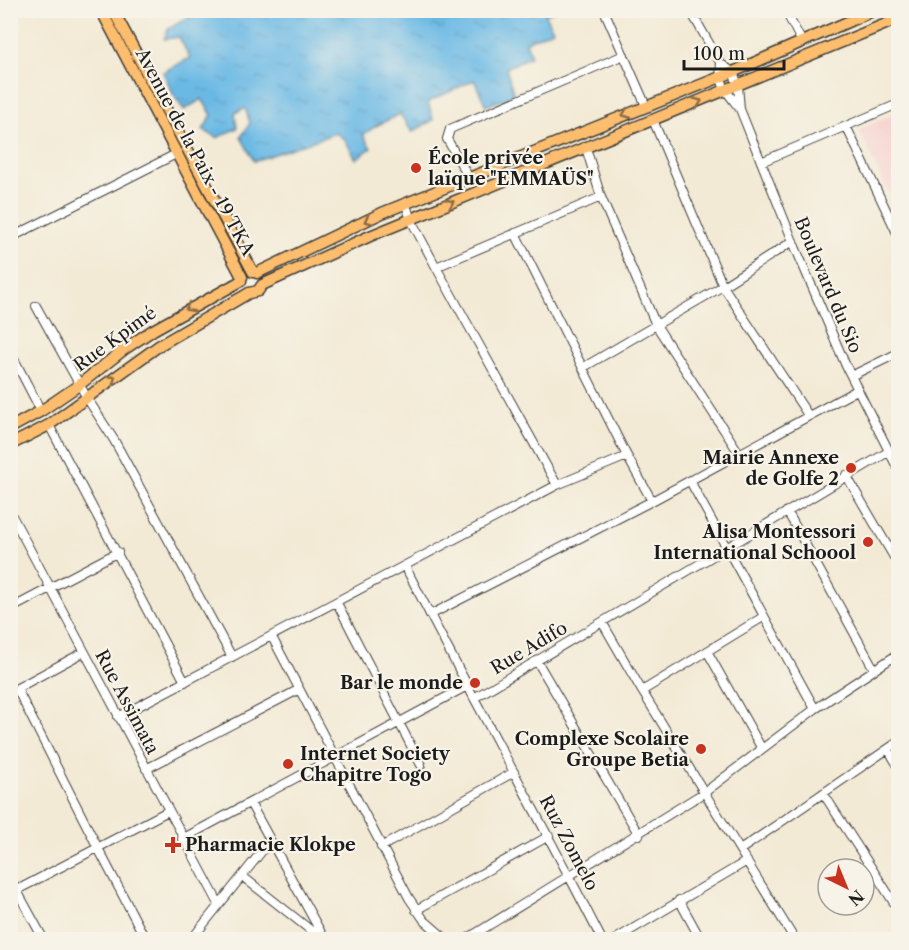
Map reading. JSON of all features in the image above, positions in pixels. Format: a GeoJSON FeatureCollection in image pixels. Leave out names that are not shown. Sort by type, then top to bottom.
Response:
{"type":"FeatureCollection","features":[{"type":"Feature","properties":{"kind":"main road","name":"Avenue de la Paix - 19 TKA"},"geometry":{"type":"LineString","coordinates":[[101,10],[248,276]]}},
{"type":"Feature","properties":{"kind":"main road"},"geometry":{"type":"LineString","coordinates":[[113,10],[248,276],[243,288],[249,293]]}},
{"type":"Feature","properties":{"kind":"main road","name":"Rue Kpimé"},"geometry":{"type":"LineString","coordinates":[[10,428],[41,411],[79,385],[153,330],[248,276],[354,226],[733,72],[875,10]]}},
{"type":"Feature","properties":{"kind":"main road"},"geometry":{"type":"LineString","coordinates":[[10,446],[49,425],[160,345],[249,293],[255,292],[262,285],[370,236],[898,19]]}},
{"type":"Feature","properties":{"kind":"main road"},"geometry":{"type":"LineString","coordinates":[[248,276],[261,279],[262,285]]}},
{"type":"Feature","properties":{"kind":"street"},"geometry":{"type":"LineString","coordinates":[[604,10],[646,106]]}},
{"type":"Feature","properties":{"kind":"street"},"geometry":{"type":"LineString","coordinates":[[690,10],[721,64],[733,72]]}},
{"type":"Feature","properties":{"kind":"street"},"geometry":{"type":"LineString","coordinates":[[785,10],[802,42]]}},
{"type":"Feature","properties":{"kind":"street"},"geometry":{"type":"LineString","coordinates":[[469,178],[447,139],[450,129],[624,55]]}},
{"type":"Feature","properties":{"kind":"street"},"geometry":{"type":"LineString","coordinates":[[719,77],[721,64]]}},
{"type":"Feature","properties":{"kind":"street","name":"Boulevard du Sio"},"geometry":{"type":"LineString","coordinates":[[733,72],[738,85],[740,109]]}},
{"type":"Feature","properties":{"kind":"street","name":"Boulevard du Sio"},"geometry":{"type":"LineString","coordinates":[[719,77],[740,109],[792,241],[857,390],[898,469]]}},
{"type":"Feature","properties":{"kind":"street"},"geometry":{"type":"LineString","coordinates":[[761,162],[898,104]]}},
{"type":"Feature","properties":{"kind":"street"},"geometry":{"type":"LineString","coordinates":[[653,120],[723,286],[808,416]]}},
{"type":"Feature","properties":{"kind":"street"},"geometry":{"type":"LineString","coordinates":[[846,126],[898,235]]}},
{"type":"Feature","properties":{"kind":"street"},"geometry":{"type":"LineString","coordinates":[[586,148],[601,197],[656,325],[739,453]]}},
{"type":"Feature","properties":{"kind":"street"},"geometry":{"type":"LineString","coordinates":[[10,238],[178,153]]}},
{"type":"Feature","properties":{"kind":"street"},"geometry":{"type":"LineString","coordinates":[[436,267],[601,197]]}},
{"type":"Feature","properties":{"kind":"street"},"geometry":{"type":"LineString","coordinates":[[406,205],[411,220],[436,267],[557,485]]}},
{"type":"Feature","properties":{"kind":"street"},"geometry":{"type":"LineString","coordinates":[[515,233],[652,501]]}},
{"type":"Feature","properties":{"kind":"street"},"geometry":{"type":"LineString","coordinates":[[584,367],[723,286],[792,241]]}},
{"type":"Feature","properties":{"kind":"street"},"geometry":{"type":"LineString","coordinates":[[36,306],[79,385],[114,440],[232,657]]}},
{"type":"Feature","properties":{"kind":"street"},"geometry":{"type":"LineString","coordinates":[[10,351],[41,411]]}},
{"type":"Feature","properties":{"kind":"street"},"geometry":{"type":"LineString","coordinates":[[851,376],[898,353]]}},
{"type":"Feature","properties":{"kind":"street"},"geometry":{"type":"LineString","coordinates":[[430,615],[690,481],[857,390]]}},
{"type":"Feature","properties":{"kind":"street"},"geometry":{"type":"LineString","coordinates":[[49,425],[185,682]]}},
{"type":"Feature","properties":{"kind":"street","name":"Rue Adifo"},"geometry":{"type":"LineString","coordinates":[[474,698],[888,452]]}},
{"type":"Feature","properties":{"kind":"street"},"geometry":{"type":"LineString","coordinates":[[118,717],[557,485],[627,456]]}},
{"type":"Feature","properties":{"kind":"street"},"geometry":{"type":"LineString","coordinates":[[846,476],[898,564]]}},
{"type":"Feature","properties":{"kind":"street"},"geometry":{"type":"LineString","coordinates":[[690,481],[815,709]]}},
{"type":"Feature","properties":{"kind":"street"},"geometry":{"type":"LineString","coordinates":[[787,511],[874,669]]}},
{"type":"Feature","properties":{"kind":"street","name":"Rue Assimata"},"geometry":{"type":"LineString","coordinates":[[10,512],[219,904]]}},
{"type":"Feature","properties":{"kind":"street"},"geometry":{"type":"LineString","coordinates":[[10,609],[117,552]]}},
{"type":"Feature","properties":{"kind":"street"},"geometry":{"type":"LineString","coordinates":[[405,566],[474,698]]}},
{"type":"Feature","properties":{"kind":"street"},"geometry":{"type":"LineString","coordinates":[[337,603],[421,765]]}},
{"type":"Feature","properties":{"kind":"street"},"geometry":{"type":"LineString","coordinates":[[642,691],[763,617]]}},
{"type":"Feature","properties":{"kind":"street"},"geometry":{"type":"LineString","coordinates":[[602,622],[795,939]]}},
{"type":"Feature","properties":{"kind":"street"},"geometry":{"type":"LineString","coordinates":[[272,637],[416,910],[424,920],[447,939]]}},
{"type":"Feature","properties":{"kind":"street"},"geometry":{"type":"LineString","coordinates":[[707,651],[762,749]]}},
{"type":"Feature","properties":{"kind":"street"},"geometry":{"type":"LineString","coordinates":[[84,652],[14,690],[146,939]]}},
{"type":"Feature","properties":{"kind":"street"},"geometry":{"type":"LineString","coordinates":[[465,939],[639,835],[705,792],[815,709],[898,654]]}},
{"type":"Feature","properties":{"kind":"street"},"geometry":{"type":"LineString","coordinates":[[537,661],[639,835]]}},
{"type":"Feature","properties":{"kind":"street"},"geometry":{"type":"LineString","coordinates":[[182,838],[400,724],[467,686]]}},
{"type":"Feature","properties":{"kind":"street"},"geometry":{"type":"LineString","coordinates":[[146,769],[298,690]]}},
{"type":"Feature","properties":{"kind":"street","name":"Ruz Zomelo"},"geometry":{"type":"LineString","coordinates":[[474,698],[602,939]]}},
{"type":"Feature","properties":{"kind":"street"},"geometry":{"type":"LineString","coordinates":[[740,850],[898,742]]}},
{"type":"Feature","properties":{"kind":"street"},"geometry":{"type":"LineString","coordinates":[[888,749],[898,766]]}},
{"type":"Feature","properties":{"kind":"street"},"geometry":{"type":"LineString","coordinates":[[381,847],[514,772]]}},
{"type":"Feature","properties":{"kind":"street"},"geometry":{"type":"LineString","coordinates":[[823,793],[898,909]]}},
{"type":"Feature","properties":{"kind":"street"},"geometry":{"type":"LineString","coordinates":[[250,803],[324,939]]}},
{"type":"Feature","properties":{"kind":"street"},"geometry":{"type":"LineString","coordinates":[[17,890],[168,812]]}},
{"type":"Feature","properties":{"kind":"street"},"geometry":{"type":"LineString","coordinates":[[416,910],[549,836]]}},
{"type":"Feature","properties":{"kind":"street"},"geometry":{"type":"LineString","coordinates":[[196,938],[219,904],[270,841]]}},
{"type":"Feature","properties":{"kind":"street"},"geometry":{"type":"LineString","coordinates":[[614,939],[747,861]]}},
{"type":"Feature","properties":{"kind":"street"},"geometry":{"type":"LineString","coordinates":[[242,876],[324,939]]}},
{"type":"Feature","properties":{"kind":"street"},"geometry":{"type":"LineString","coordinates":[[10,878],[44,939]]}},
{"type":"Feature","properties":{"kind":"street"},"geometry":{"type":"LineString","coordinates":[[680,900],[701,939]]}},
{"type":"Feature","properties":{"kind":"shaded area"},"geometry":{"type":"Polygon","coordinates":[[[898,112],[898,190],[889,194],[859,130],[898,112]]]}},
{"type":"Feature","properties":{"kind":"water"},"geometry":{"type":"Polygon","coordinates":[[[199,11],[553,11],[545,15],[553,30],[526,42],[531,56],[506,68],[514,95],[486,106],[474,80],[428,102],[433,120],[412,132],[400,114],[376,126],[363,135],[371,148],[356,159],[345,140],[336,133],[254,161],[241,137],[250,123],[245,108],[235,113],[237,128],[217,138],[203,130],[212,115],[202,99],[184,110],[173,94],[163,72],[190,58],[179,37],[164,39],[168,29],[199,11]]]}},
{"type":"Feature","properties":{"kind":"place","name":"École privée laïque \"EMMAÜS\""},"geometry":{"type":"Point","coordinates":[416,168]}},
{"type":"Feature","properties":{"kind":"place","name":"Mairie Annexe de Golfe 2"},"geometry":{"type":"Point","coordinates":[851,468]}},
{"type":"Feature","properties":{"kind":"place","name":"Alisa Montessori International Schoool"},"geometry":{"type":"Point","coordinates":[868,542]}},
{"type":"Feature","properties":{"kind":"place","name":"Bar le monde"},"geometry":{"type":"Point","coordinates":[475,683]}},
{"type":"Feature","properties":{"kind":"place","name":"Complexe Scolaire Groupe Betia"},"geometry":{"type":"Point","coordinates":[701,749]}},
{"type":"Feature","properties":{"kind":"place","name":"Internet Society Chapitre Togo"},"geometry":{"type":"Point","coordinates":[288,764]}},
{"type":"Feature","properties":{"kind":"place","name":"Pharmacie Klokpe"},"geometry":{"type":"Point","coordinates":[173,845]}}]}
